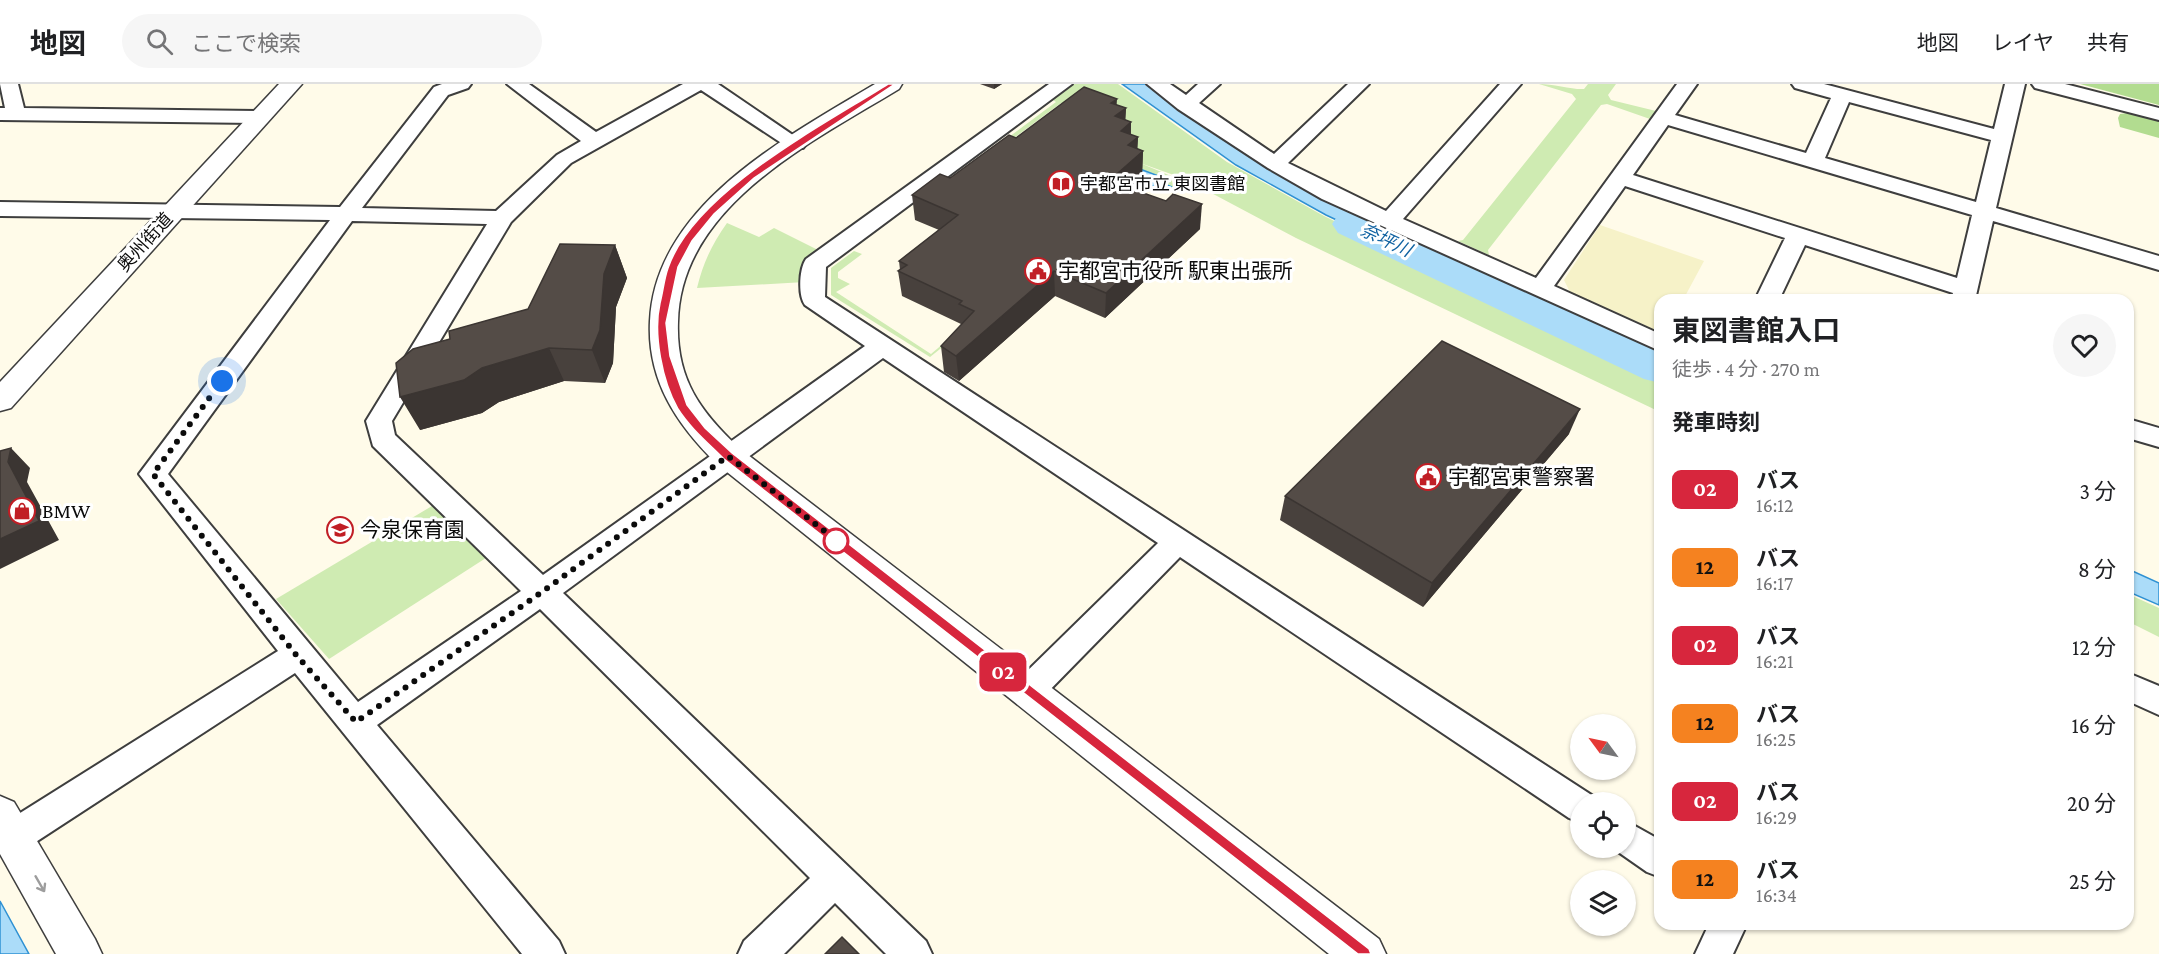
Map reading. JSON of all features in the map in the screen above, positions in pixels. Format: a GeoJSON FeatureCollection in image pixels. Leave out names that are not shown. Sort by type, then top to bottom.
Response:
{"type":"FeatureCollection","features":[{"type":"Feature","properties":{"kind":"street"},"geometry":{"type":"LineString","coordinates":[[8,84],[8,114],[259,117]]}},
{"type":"Feature","properties":{"kind":"street","name":"奥州街道"},"geometry":{"type":"LineString","coordinates":[[0,401],[291,84]]}},
{"type":"Feature","properties":{"kind":"street"},"geometry":{"type":"LineString","coordinates":[[461,84],[441,91],[346,214],[153,474],[297,656],[356,722],[546,954]]}},
{"type":"Feature","properties":{"kind":"street"},"geometry":{"type":"LineString","coordinates":[[517,84],[595,141]]}},
{"type":"Feature","properties":{"kind":"street"},"geometry":{"type":"LineString","coordinates":[[697,84],[564,159],[502,218],[379,421],[382,439],[912,954]]}},
{"type":"Feature","properties":{"kind":"street"},"geometry":{"type":"LineString","coordinates":[[705,84],[796,144]]}},
{"type":"Feature","properties":{"kind":"street"},"geometry":{"type":"LineString","coordinates":[[891,84],[796,144],[751,176],[711,212],[688,240],[673,267],[664,298],[661,323],[665,356],[682,407],[728,456],[1364,954]]}},
{"type":"Feature","properties":{"kind":"street"},"geometry":{"type":"LineString","coordinates":[[1062,84],[814,264],[813,300],[1570,800]]}},
{"type":"Feature","properties":{"kind":"street"},"geometry":{"type":"LineString","coordinates":[[1157,84],[1275,164],[1389,221],[1654,340]]}},
{"type":"Feature","properties":{"kind":"street"},"geometry":{"type":"LineString","coordinates":[[1185,105],[1210,84]]}},
{"type":"Feature","properties":{"kind":"street"},"geometry":{"type":"LineString","coordinates":[[1275,164],[1359,84]]}},
{"type":"Feature","properties":{"kind":"street"},"geometry":{"type":"LineString","coordinates":[[1389,221],[1511,84]]}},
{"type":"Feature","properties":{"kind":"street"},"geometry":{"type":"LineString","coordinates":[[1541,288],[1687,84]]}},
{"type":"Feature","properties":{"kind":"street"},"geometry":{"type":"LineString","coordinates":[[1802,84],[2002,137]]}},
{"type":"Feature","properties":{"kind":"street"},"geometry":{"type":"LineString","coordinates":[[1964,294],[2015,84]]}},
{"type":"Feature","properties":{"kind":"street"},"geometry":{"type":"LineString","coordinates":[[2042,84],[2159,114]]}},
{"type":"Feature","properties":{"kind":"street"},"geometry":{"type":"LineString","coordinates":[[1813,161],[1842,95]]}},
{"type":"Feature","properties":{"kind":"street"},"geometry":{"type":"LineString","coordinates":[[1664,118],[2159,263]]}},
{"type":"Feature","properties":{"kind":"street"},"geometry":{"type":"LineString","coordinates":[[1621,178],[1798,235],[1961,294]]}},
{"type":"Feature","properties":{"kind":"street"},"geometry":{"type":"LineString","coordinates":[[0,209],[502,218]]}},
{"type":"Feature","properties":{"kind":"street"},"geometry":{"type":"LineString","coordinates":[[1770,294],[1798,235]]}},
{"type":"Feature","properties":{"kind":"street"},"geometry":{"type":"LineString","coordinates":[[356,722],[542,592],[881,347]]}},
{"type":"Feature","properties":{"kind":"street"},"geometry":{"type":"LineString","coordinates":[[2134,430],[2159,438]]}},
{"type":"Feature","properties":{"kind":"street"},"geometry":{"type":"LineString","coordinates":[[1028,691],[1177,542]]}},
{"type":"Feature","properties":{"kind":"street"},"geometry":{"type":"LineString","coordinates":[[80,954],[6,826],[297,656]]}},
{"type":"Feature","properties":{"kind":"street"},"geometry":{"type":"LineString","coordinates":[[2134,689],[2159,701]]}},
{"type":"Feature","properties":{"kind":"street"},"geometry":{"type":"LineString","coordinates":[[1636,844],[1654,856]]}},
{"type":"Feature","properties":{"kind":"street"},"geometry":{"type":"LineString","coordinates":[[758,954],[835,878]]}},
{"type":"Feature","properties":{"kind":"street"},"geometry":{"type":"LineString","coordinates":[[1714,954],[1725,930]]}},
{"type":"Feature","properties":{"kind":"shaded area"},"geometry":{"type":"Polygon","coordinates":[[[1600,225],[1704,261],[1686,294],[1654,294],[1654,329],[1570,292],[1564,280],[1600,225]]]}},
{"type":"Feature","properties":{"kind":"green space"},"geometry":{"type":"Polygon","coordinates":[[[1074,84],[1118,84],[1227,162],[1324,216],[1413,259],[1431,244],[1501,275],[1481,293],[1654,373],[1654,409],[1296,238],[1185,179],[1140,163],[1171,176],[1173,187],[1171,188],[1132,166],[1115,122],[1061,103],[1002,147],[989,152],[1056,102],[1053,100],[1074,84]]]}},
{"type":"Feature","properties":{"kind":"green space"},"geometry":{"type":"Polygon","coordinates":[[[1539,84],[1584,89],[1588,84],[1616,84],[1608,95],[1611,100],[1656,111],[1650,119],[1607,104],[1601,105],[1488,250],[1489,255],[1458,241],[1463,240],[1576,99],[1572,94],[1539,84]]]}},
{"type":"Feature","properties":{"kind":"green space"},"geometry":{"type":"Polygon","coordinates":[[[2080,84],[2159,84],[2159,105],[2080,84]]]}},
{"type":"Feature","properties":{"kind":"green space"},"geometry":{"type":"Polygon","coordinates":[[[2128,113],[2159,119],[2159,138],[2120,127],[2118,118],[2120,114],[2128,113]]]}},
{"type":"Feature","properties":{"kind":"green space"},"geometry":{"type":"Polygon","coordinates":[[[1141,183],[1171,188],[1158,192],[1144,190],[1133,199],[1126,196],[1141,183]]]}},
{"type":"Feature","properties":{"kind":"green space"},"geometry":{"type":"Polygon","coordinates":[[[727,223],[759,237],[774,228],[826,254],[805,282],[697,288],[709,254],[727,223]]]}},
{"type":"Feature","properties":{"kind":"green space"},"geometry":{"type":"Polygon","coordinates":[[[854,251],[862,254],[838,272],[838,278],[850,284],[836,292],[931,354],[944,343],[945,345],[930,357],[831,295],[831,268],[854,251]]]}},
{"type":"Feature","properties":{"kind":"green space"},"geometry":{"type":"Polygon","coordinates":[[[437,503],[489,556],[329,659],[276,599],[437,503]]]}},
{"type":"Feature","properties":{"kind":"green space"},"geometry":{"type":"Polygon","coordinates":[[[2134,597],[2159,608],[2159,637],[2134,624],[2134,597]]]}},
{"type":"Feature","properties":{"kind":"water"},"geometry":{"type":"Polygon","coordinates":[[[1122,84],[1150,84],[1427,244],[1413,256],[1326,215],[1236,165],[1122,84]]]}},
{"type":"Feature","properties":{"kind":"water"},"geometry":{"type":"Polygon","coordinates":[[[1132,166],[1164,178],[1167,185],[1172,187],[1155,187],[1142,183],[1126,196],[1124,192],[1132,166]]]}},
{"type":"Feature","properties":{"kind":"water"},"geometry":{"type":"Polygon","coordinates":[[[1502,276],[1654,346],[1654,369],[1487,291],[1502,276]]]}},
{"type":"Feature","properties":{"kind":"water"},"geometry":{"type":"Polygon","coordinates":[[[2134,572],[2159,583],[2159,605],[2134,594],[2134,572]]]}},
{"type":"Feature","properties":{"kind":"water"},"geometry":{"type":"Polygon","coordinates":[[[0,901],[29,954],[0,954],[0,901]]]}},
{"type":"Feature","properties":{"kind":"building"},"geometry":{"type":"Polygon","coordinates":[[[1084,87],[1117,99],[1111,103],[1126,108],[1115,116],[1131,122],[1121,131],[1138,137],[1128,145],[1143,151],[1109,181],[1166,201],[1173,194],[1202,204],[1106,293],[1054,271],[956,356],[941,346],[974,311],[959,304],[962,301],[898,271],[907,265],[899,261],[958,215],[912,195],[940,174],[950,178],[1009,135],[1016,138],[1084,87]]]}},
{"type":"Feature","properties":{"kind":"building"},"geometry":{"type":"Polygon","coordinates":[[[560,244],[615,245],[604,274],[600,330],[592,350],[549,348],[482,368],[464,380],[400,397],[396,363],[413,349],[450,339],[449,331],[528,309],[560,244]]]}},
{"type":"Feature","properties":{"kind":"building","name":"宇都宮東警察署"},"geometry":{"type":"Polygon","coordinates":[[[1442,341],[1580,409],[1432,583],[1285,496],[1442,341]]]}},
{"type":"Feature","properties":{"kind":"building"},"geometry":{"type":"Polygon","coordinates":[[[11,448],[8,462],[39,521],[0,539],[0,451],[11,448]]]}},
{"type":"Feature","properties":{"kind":"building"},"geometry":{"type":"Polygon","coordinates":[[[842,937],[859,954],[825,954],[842,937]]]}},
{"type":"Feature","properties":{"kind":"waterway","name":"奈坪川"},"geometry":{"type":"LineString","coordinates":[[1352,224],[1654,365]]}},
{"type":"Feature","properties":{"kind":"bus line","name":"02"},"geometry":{"type":"LineString","coordinates":[[891,84],[796,144],[751,176],[711,212],[688,240],[673,267],[664,298],[661,323],[665,356],[682,407],[728,456],[1364,954]]}},
{"type":"Feature","properties":{"kind":"place","name":"宇都宮市立 東図書館"},"geometry":{"type":"Point","coordinates":[1061,184]}},
{"type":"Feature","properties":{"kind":"place","name":"宇都宮市役所 駅東出張所"},"geometry":{"type":"Point","coordinates":[1038,271]}},
{"type":"Feature","properties":{"kind":"place","name":"宇都宮東警察署"},"geometry":{"type":"Point","coordinates":[1428,477]}},
{"type":"Feature","properties":{"kind":"place","name":"BMW"},"geometry":{"type":"Point","coordinates":[22,511]}},
{"type":"Feature","properties":{"kind":"place","name":"今泉保育園"},"geometry":{"type":"Point","coordinates":[340,530]}},
{"type":"Feature","properties":{"kind":"route"},"geometry":{"type":"LineString","coordinates":[[222,381],[153,474],[297,656],[356,722],[542,592],[728,456],[841,544],[836,541]]}}]}
